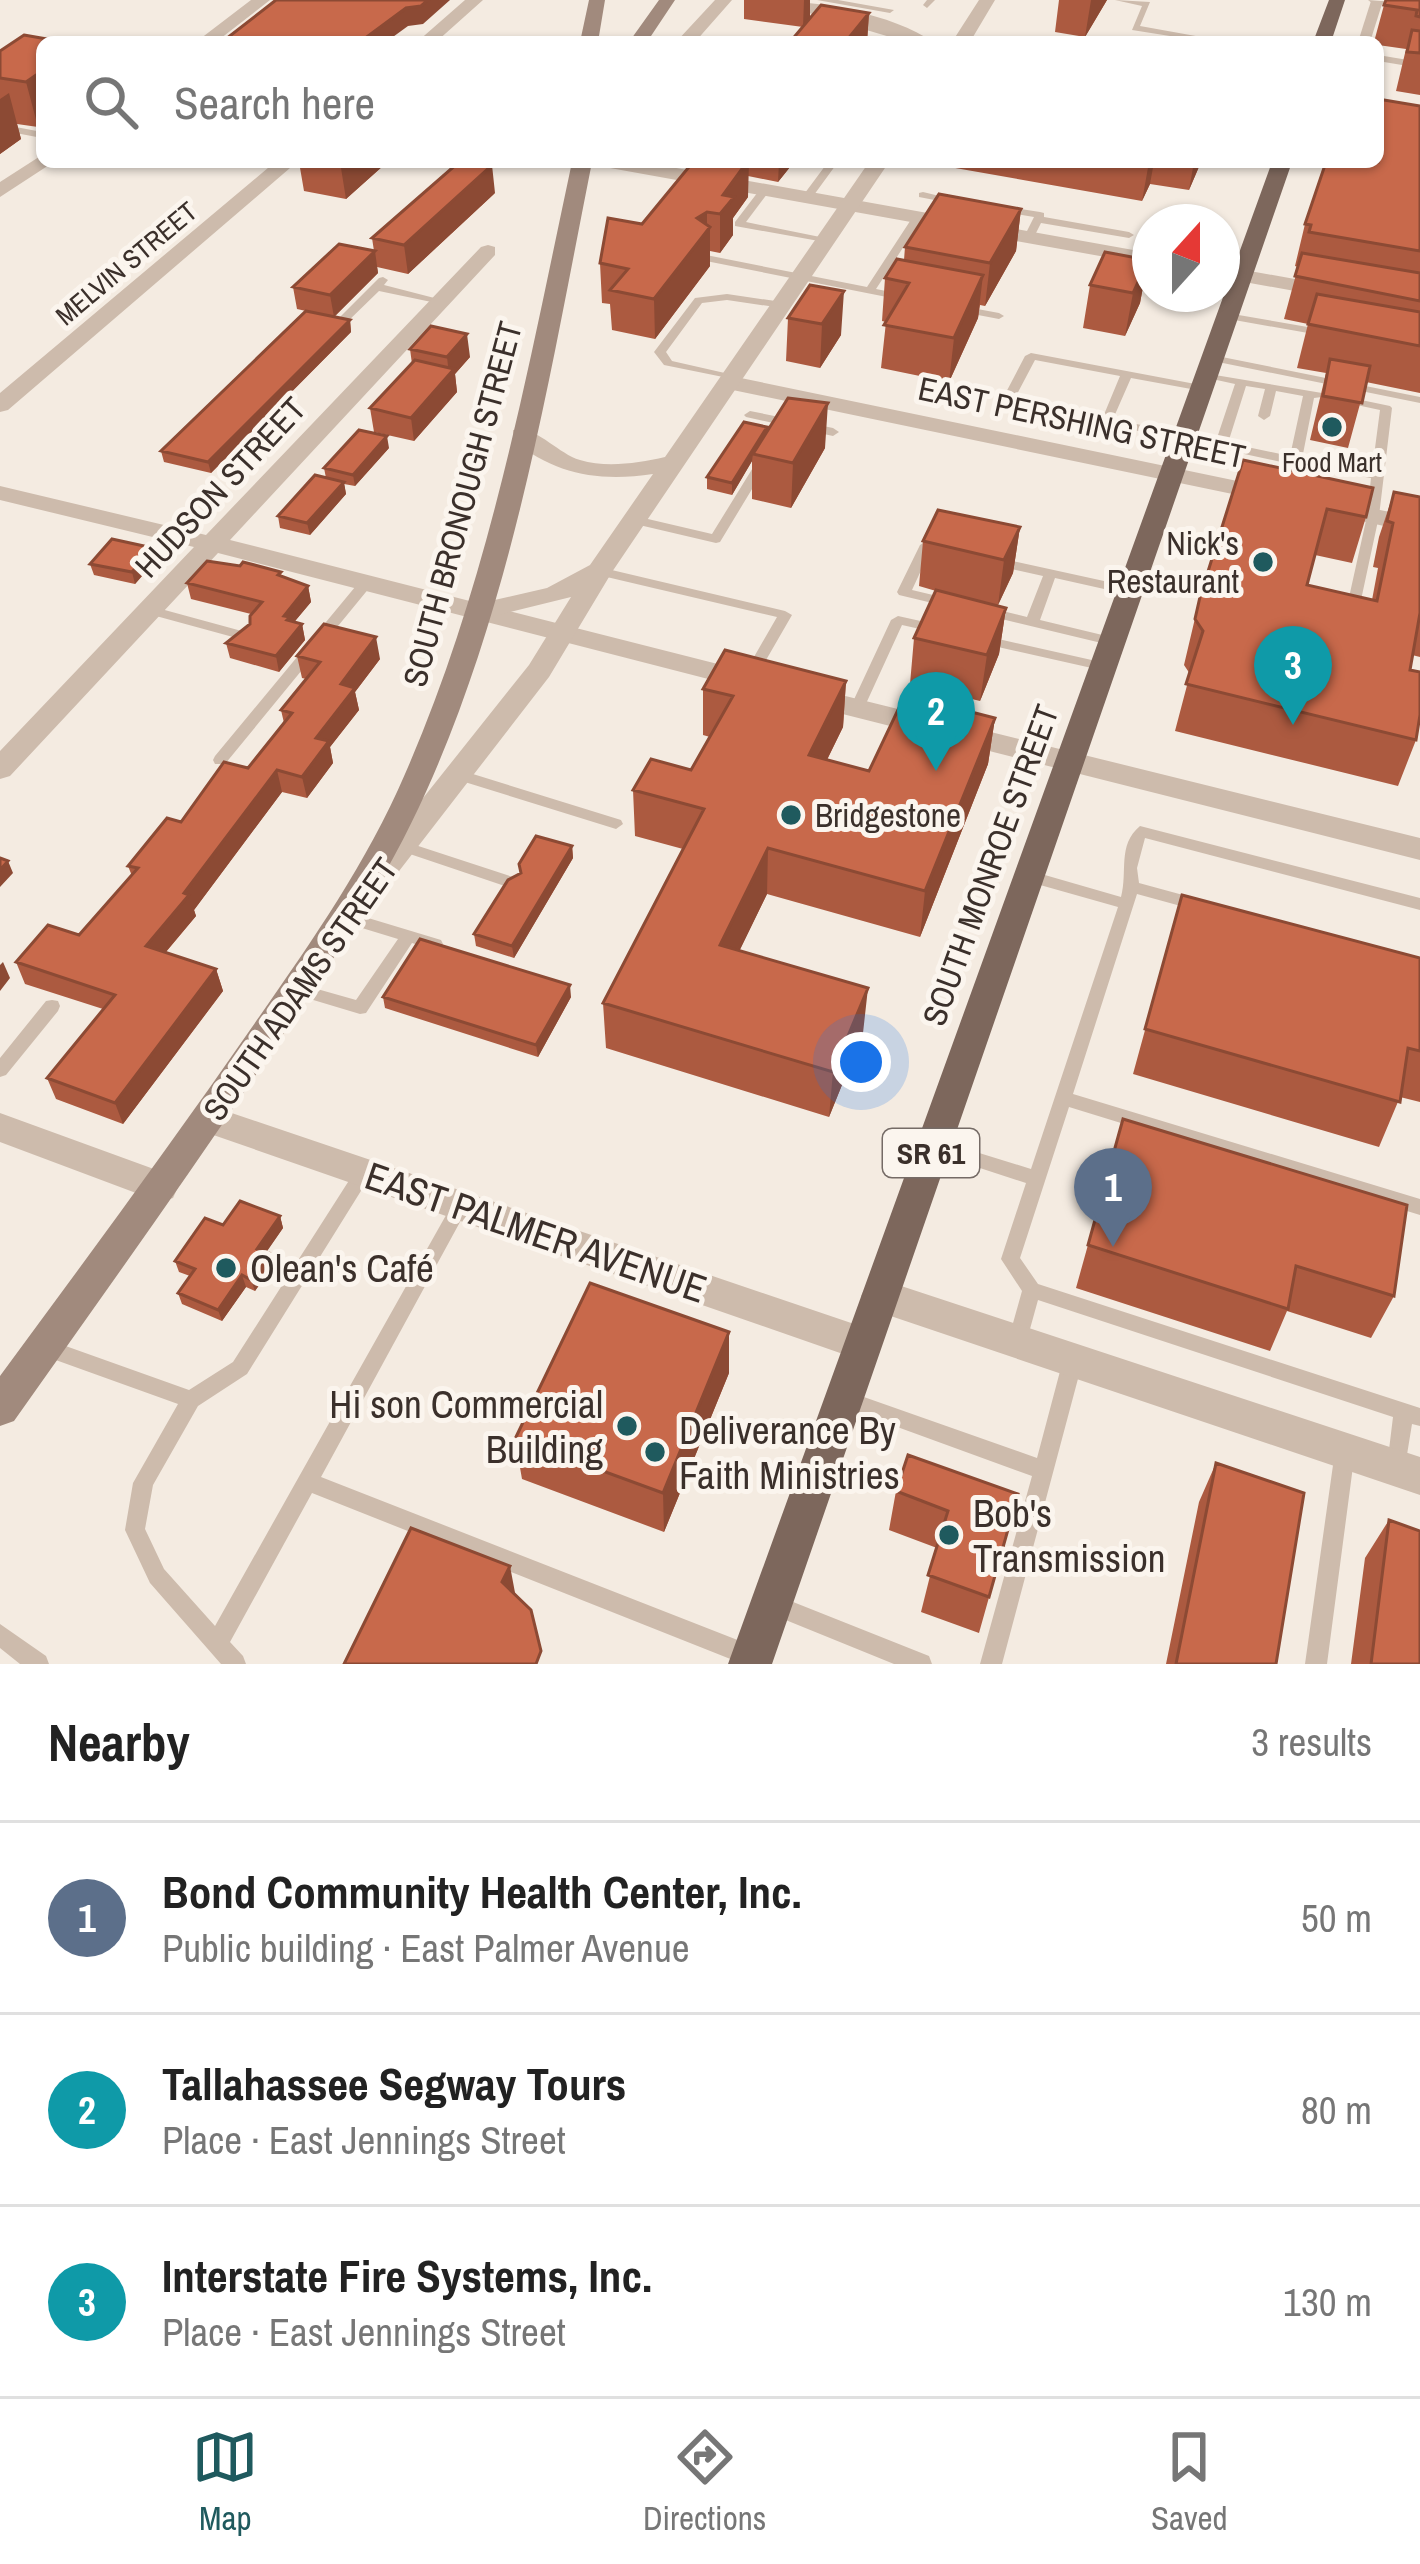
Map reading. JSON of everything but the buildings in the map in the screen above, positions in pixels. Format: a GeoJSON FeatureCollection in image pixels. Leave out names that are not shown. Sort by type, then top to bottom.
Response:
{"type":"FeatureCollection","features":[{"type":"Feature","properties":{"kind":"main road"},"geometry":{"type":"LineString","coordinates":[[590,36],[597,0]]}},
{"type":"Feature","properties":{"kind":"main road"},"geometry":{"type":"LineString","coordinates":[[1324,36],[1337,0]]}},
{"type":"Feature","properties":{"kind":"main road"},"geometry":{"type":"LineString","coordinates":[[642,36],[666,1]]}},
{"type":"Feature","properties":{"kind":"main road","name":"SOUTH BRONOUGH STREET"},"geometry":{"type":"LineString","coordinates":[[345,917],[382,854],[423,765],[477,612],[581,168]]}},
{"type":"Feature","properties":{"kind":"main road","name":"SOUTH MONROE STREET"},"geometry":{"type":"LineString","coordinates":[[1240,256],[1279,168]]}},
{"type":"Feature","properties":{"kind":"main road","name":"SOUTH MONROE STREET"},"geometry":{"type":"LineString","coordinates":[[751,1660],[1227,312]]}},
{"type":"Feature","properties":{"kind":"main road","name":"SOUTH ADAMS STREET"},"geometry":{"type":"LineString","coordinates":[[0,1408],[208,1119],[345,917]]}},
{"type":"Feature","properties":{"kind":"street"},"geometry":{"type":"LineString","coordinates":[[213,36],[262,0]]}},
{"type":"Feature","properties":{"kind":"street"},"geometry":{"type":"LineString","coordinates":[[433,36],[475,0]]}},
{"type":"Feature","properties":{"kind":"street"},"geometry":{"type":"LineString","coordinates":[[691,36],[724,0]]}},
{"type":"Feature","properties":{"kind":"street"},"geometry":{"type":"LineString","coordinates":[[773,0],[815,2],[909,36]]}},
{"type":"Feature","properties":{"kind":"street"},"geometry":{"type":"LineString","coordinates":[[965,36],[987,0]]}},
{"type":"Feature","properties":{"kind":"street"},"geometry":{"type":"LineString","coordinates":[[1365,36],[1374,0]]}},
{"type":"Feature","properties":{"kind":"street"},"geometry":{"type":"LineString","coordinates":[[5,184],[36,165]]}},
{"type":"Feature","properties":{"kind":"street","name":"MELVIN STREET"},"geometry":{"type":"LineString","coordinates":[[0,405],[280,168]]}},
{"type":"Feature","properties":{"kind":"street"},"geometry":{"type":"LineString","coordinates":[[643,168],[849,205],[921,206],[1034,228],[1132,254]]}},
{"type":"Feature","properties":{"kind":"street","name":"SOUTH ADAMS STREET"},"geometry":{"type":"LineString","coordinates":[[345,917],[460,775],[565,634],[599,571],[875,168]]}},
{"type":"Feature","properties":{"kind":"street","name":"HUDSON STREET"},"geometry":{"type":"LineString","coordinates":[[0,769],[488,251]]}},
{"type":"Feature","properties":{"kind":"street"},"geometry":{"type":"LineString","coordinates":[[1240,275],[1352,296]]}},
{"type":"Feature","properties":{"kind":"street","name":"EAST PERSHING STREET"},"geometry":{"type":"LineString","coordinates":[[732,381],[1420,526]]}},
{"type":"Feature","properties":{"kind":"street"},"geometry":{"type":"LineString","coordinates":[[521,434],[544,457],[587,471],[627,473],[674,463]]}},
{"type":"Feature","properties":{"kind":"street"},"geometry":{"type":"LineString","coordinates":[[0,493],[437,598],[477,612],[1420,849]]}},
{"type":"Feature","properties":{"kind":"street"},"geometry":{"type":"LineString","coordinates":[[477,612],[555,594],[599,571]]}},
{"type":"Feature","properties":{"kind":"street","name":"EAST PALMER AVENUE"},"geometry":{"type":"LineString","coordinates":[[208,1119],[863,1344]]}},
{"type":"Feature","properties":{"kind":"street"},"geometry":{"type":"LineString","coordinates":[[0,1127],[160,1187]]}},
{"type":"Feature","properties":{"kind":"street"},"geometry":{"type":"LineString","coordinates":[[880,1296],[1408,1472]]}},
{"type":"Feature","properties":{"kind":"lane"},"geometry":{"type":"LineString","coordinates":[[1119,0],[1147,4],[1135,28],[1186,36]]}},
{"type":"Feature","properties":{"kind":"lane"},"geometry":{"type":"LineString","coordinates":[[1374,0],[1420,7]]}},
{"type":"Feature","properties":{"kind":"lane"},"geometry":{"type":"LineString","coordinates":[[815,2],[890,10]]}},
{"type":"Feature","properties":{"kind":"lane"},"geometry":{"type":"LineString","coordinates":[[1384,59],[1420,64]]}},
{"type":"Feature","properties":{"kind":"lane"},"geometry":{"type":"LineString","coordinates":[[0,127],[36,134]]}},
{"type":"Feature","properties":{"kind":"lane"},"geometry":{"type":"LineString","coordinates":[[807,197],[829,168]]}},
{"type":"Feature","properties":{"kind":"lane"},"geometry":{"type":"LineString","coordinates":[[765,190],[739,224],[826,241]]}},
{"type":"Feature","properties":{"kind":"lane"},"geometry":{"type":"LineString","coordinates":[[870,290],[921,206],[970,203]]}},
{"type":"Feature","properties":{"kind":"lane"},"geometry":{"type":"LineString","coordinates":[[994,207],[1040,215],[1034,228],[1129,235]]}},
{"type":"Feature","properties":{"kind":"lane"},"geometry":{"type":"LineString","coordinates":[[706,258],[913,299]]}},
{"type":"Feature","properties":{"kind":"lane"},"geometry":{"type":"LineString","coordinates":[[339,324],[380,284],[441,301]]}},
{"type":"Feature","properties":{"kind":"lane"},"geometry":{"type":"LineString","coordinates":[[732,381],[668,363],[660,352],[699,300],[727,297],[782,305]]}},
{"type":"Feature","properties":{"kind":"lane"},"geometry":{"type":"LineString","coordinates":[[956,308],[999,316]]}},
{"type":"Feature","properties":{"kind":"lane"},"geometry":{"type":"LineString","coordinates":[[1227,316],[1350,338]]}},
{"type":"Feature","properties":{"kind":"lane"},"geometry":{"type":"LineString","coordinates":[[1378,476],[1008,400],[1031,356],[1127,374],[1207,374],[1420,400]]}},
{"type":"Feature","properties":{"kind":"lane"},"geometry":{"type":"LineString","coordinates":[[1107,420],[1127,374]]}},
{"type":"Feature","properties":{"kind":"lane"},"geometry":{"type":"LineString","coordinates":[[1207,374],[1386,408],[1373,516],[1352,617]]}},
{"type":"Feature","properties":{"kind":"lane"},"geometry":{"type":"LineString","coordinates":[[1221,445],[1242,381]]}},
{"type":"Feature","properties":{"kind":"lane"},"geometry":{"type":"LineString","coordinates":[[1264,416],[1270,386]]}},
{"type":"Feature","properties":{"kind":"lane"},"geometry":{"type":"LineString","coordinates":[[1294,460],[1309,393]]}},
{"type":"Feature","properties":{"kind":"lane"},"geometry":{"type":"LineString","coordinates":[[750,415],[832,432]]}},
{"type":"Feature","properties":{"kind":"lane"},"geometry":{"type":"LineString","coordinates":[[776,442],[787,423]]}},
{"type":"Feature","properties":{"kind":"lane"},"geometry":{"type":"LineString","coordinates":[[1250,490],[1262,432]]}},
{"type":"Feature","properties":{"kind":"lane"},"geometry":{"type":"LineString","coordinates":[[634,520],[716,539],[764,461]]}},
{"type":"Feature","properties":{"kind":"lane"},"geometry":{"type":"LineString","coordinates":[[946,550],[926,545],[904,592],[1032,622],[1109,654]]}},
{"type":"Feature","properties":{"kind":"lane"},"geometry":{"type":"LineString","coordinates":[[988,559],[1131,591]]}},
{"type":"Feature","properties":{"kind":"lane"},"geometry":{"type":"LineString","coordinates":[[599,571],[784,615],[748,680]]}},
{"type":"Feature","properties":{"kind":"lane"},"geometry":{"type":"LineString","coordinates":[[1032,622],[1051,573]]}},
{"type":"Feature","properties":{"kind":"lane"},"geometry":{"type":"LineString","coordinates":[[220,760],[365,584]]}},
{"type":"Feature","properties":{"kind":"lane"},"geometry":{"type":"LineString","coordinates":[[150,610],[244,635]]}},
{"type":"Feature","properties":{"kind":"lane"},"geometry":{"type":"LineString","coordinates":[[856,707],[898,620],[1109,654]]}},
{"type":"Feature","properties":{"kind":"lane"},"geometry":{"type":"LineString","coordinates":[[460,775],[616,824]]}},
{"type":"Feature","properties":{"kind":"lane"},"geometry":{"type":"LineString","coordinates":[[1408,1472],[1412,1414],[1032,1290],[1010,1259],[1130,895],[1130,868],[1140,831],[1420,904]]}},
{"type":"Feature","properties":{"kind":"lane"},"geometry":{"type":"LineString","coordinates":[[403,846],[511,882]]}},
{"type":"Feature","properties":{"kind":"lane"},"geometry":{"type":"LineString","coordinates":[[1031,877],[1221,911]]}},
{"type":"Feature","properties":{"kind":"lane"},"geometry":{"type":"LineString","coordinates":[[345,917],[456,950]]}},
{"type":"Feature","properties":{"kind":"lane"},"geometry":{"type":"LineString","coordinates":[[296,989],[360,1009],[408,936]]}},
{"type":"Feature","properties":{"kind":"lane"},"geometry":{"type":"LineString","coordinates":[[0,1070],[52,1006]]}},
{"type":"Feature","properties":{"kind":"lane"},"geometry":{"type":"LineString","coordinates":[[1063,1098],[1420,1208]]}},
{"type":"Feature","properties":{"kind":"lane"},"geometry":{"type":"LineString","coordinates":[[934,1146],[1037,1179]]}},
{"type":"Feature","properties":{"kind":"lane"},"geometry":{"type":"LineString","coordinates":[[235,1664],[157,1576],[134,1530],[143,1483],[190,1400],[240,1367],[363,1173]]}},
{"type":"Feature","properties":{"kind":"lane"},"geometry":{"type":"LineString","coordinates":[[218,1642],[460,1206]]}},
{"type":"Feature","properties":{"kind":"lane"},"geometry":{"type":"LineString","coordinates":[[1018,1341],[1032,1290]]}},
{"type":"Feature","properties":{"kind":"lane"},"geometry":{"type":"LineString","coordinates":[[44,1347],[190,1400]]}},
{"type":"Feature","properties":{"kind":"lane"},"geometry":{"type":"LineString","coordinates":[[992,1664],[1073,1360]]}},
{"type":"Feature","properties":{"kind":"lane"},"geometry":{"type":"LineString","coordinates":[[844,1399],[1043,1470]]}},
{"type":"Feature","properties":{"kind":"lane"},"geometry":{"type":"LineString","coordinates":[[1316,1664],[1345,1451]]}},
{"type":"Feature","properties":{"kind":"lane"},"geometry":{"type":"LineString","coordinates":[[307,1481],[751,1660]]}},
{"type":"Feature","properties":{"kind":"lane"},"geometry":{"type":"LineString","coordinates":[[771,1604],[921,1664]]}},
{"type":"Feature","properties":{"kind":"lane"},"geometry":{"type":"LineString","coordinates":[[0,1634],[38,1664]]}},
{"type":"Feature","properties":{"kind":"place","name":"Food Mart"},"geometry":{"type":"Point","coordinates":[1332,427]}},
{"type":"Feature","properties":{"kind":"place","name":"Nick's Restaurant"},"geometry":{"type":"Point","coordinates":[1263,562]}},
{"type":"Feature","properties":{"kind":"place","name":"Interstate Fire Systems, Inc."},"geometry":{"type":"Point","coordinates":[1293,725]}},
{"type":"Feature","properties":{"kind":"place","name":"Tallahassee Segway Tours"},"geometry":{"type":"Point","coordinates":[936,771]}},
{"type":"Feature","properties":{"kind":"place","name":"Bridgestone"},"geometry":{"type":"Point","coordinates":[791,815]}},
{"type":"Feature","properties":{"kind":"place","name":"Bond Community Health Center, Inc."},"geometry":{"type":"Point","coordinates":[1113,1247]}},
{"type":"Feature","properties":{"kind":"place","name":"Olean's Café"},"geometry":{"type":"Point","coordinates":[226,1268]}},
{"type":"Feature","properties":{"kind":"place","name":"Hi son Commercial Building"},"geometry":{"type":"Point","coordinates":[627,1426]}},
{"type":"Feature","properties":{"kind":"place","name":"Deliverance By Faith Ministries"},"geometry":{"type":"Point","coordinates":[655,1452]}},
{"type":"Feature","properties":{"kind":"place","name":"Bob's Transmission"},"geometry":{"type":"Point","coordinates":[949,1535]}}]}
